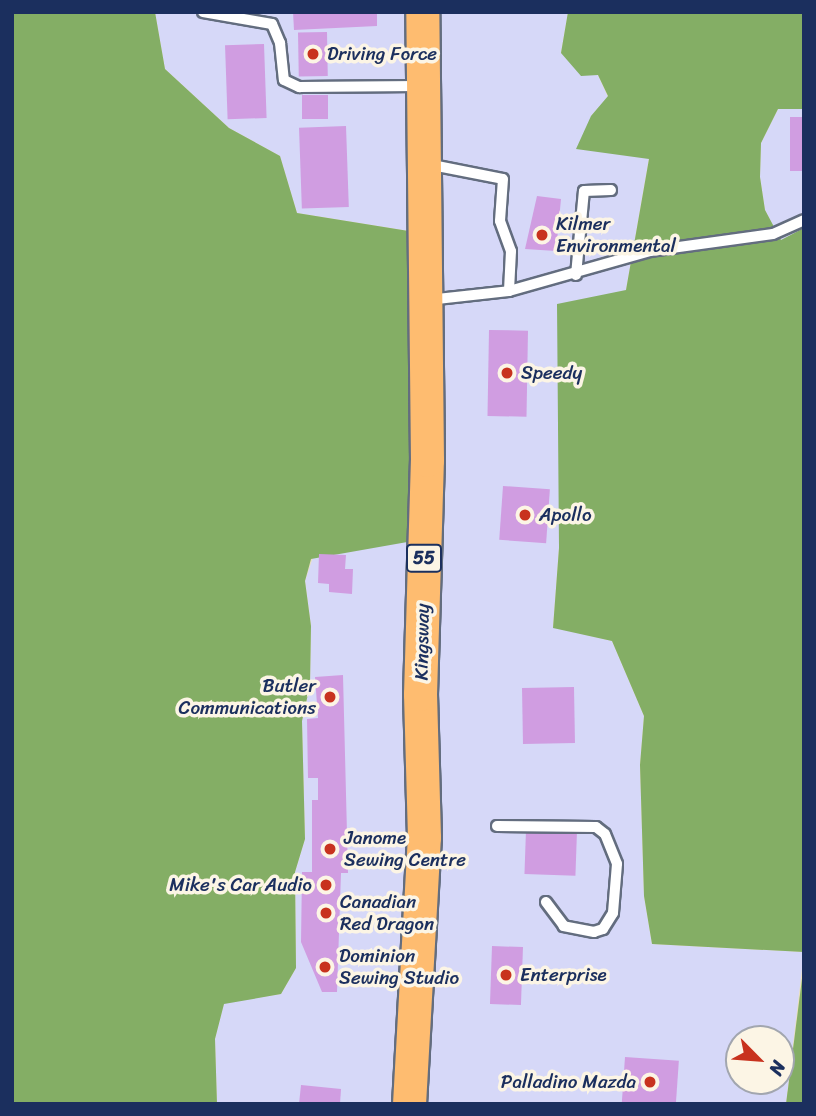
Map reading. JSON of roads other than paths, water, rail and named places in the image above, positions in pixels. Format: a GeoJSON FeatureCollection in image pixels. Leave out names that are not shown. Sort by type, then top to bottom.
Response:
{"type":"FeatureCollection","features":[{"type":"Feature","properties":{"kind":"main road","name":"Kingsway"},"geometry":{"type":"LineString","coordinates":[[409,1104],[425,837],[421,694],[427,460],[422,12]]}},
{"type":"Feature","properties":{"kind":"lane"},"geometry":{"type":"LineString","coordinates":[[203,12],[272,24],[280,43],[284,80],[299,87],[424,86]]}},
{"type":"Feature","properties":{"kind":"lane"},"geometry":{"type":"LineString","coordinates":[[424,164],[503,179],[500,221],[511,251],[509,291]]}},
{"type":"Feature","properties":{"kind":"lane"},"geometry":{"type":"LineString","coordinates":[[576,275],[584,191],[611,190]]}},
{"type":"Feature","properties":{"kind":"lane"},"geometry":{"type":"LineString","coordinates":[[425,300],[509,291],[576,275],[650,251],[773,234],[804,220]]}},
{"type":"Feature","properties":{"kind":"lane"},"geometry":{"type":"LineString","coordinates":[[496,826],[596,827],[605,834],[618,864],[613,913],[603,929],[594,932],[564,926],[546,902]]}},
{"type":"Feature","properties":{"kind":"place","name":"Driving Force"},"geometry":{"type":"Point","coordinates":[313,54]}},
{"type":"Feature","properties":{"kind":"place","name":"Kilmer Environmental"},"geometry":{"type":"Point","coordinates":[542,235]}},
{"type":"Feature","properties":{"kind":"place","name":"Speedy"},"geometry":{"type":"Point","coordinates":[507,373]}},
{"type":"Feature","properties":{"kind":"place","name":"Apollo"},"geometry":{"type":"Point","coordinates":[525,515]}},
{"type":"Feature","properties":{"kind":"place","name":"Butler Communications"},"geometry":{"type":"Point","coordinates":[330,697]}},
{"type":"Feature","properties":{"kind":"place","name":"Janome Sewing Centre"},"geometry":{"type":"Point","coordinates":[330,849]}},
{"type":"Feature","properties":{"kind":"place","name":"Mike's Car Audio"},"geometry":{"type":"Point","coordinates":[326,885]}},
{"type":"Feature","properties":{"kind":"place","name":"Canadian Red Dragon"},"geometry":{"type":"Point","coordinates":[326,913]}},
{"type":"Feature","properties":{"kind":"place","name":"Dominion Sewing Studio"},"geometry":{"type":"Point","coordinates":[325,967]}},
{"type":"Feature","properties":{"kind":"place","name":"Enterprise"},"geometry":{"type":"Point","coordinates":[506,975]}},
{"type":"Feature","properties":{"kind":"place","name":"Palladino Mazda"},"geometry":{"type":"Point","coordinates":[650,1082]}}]}
